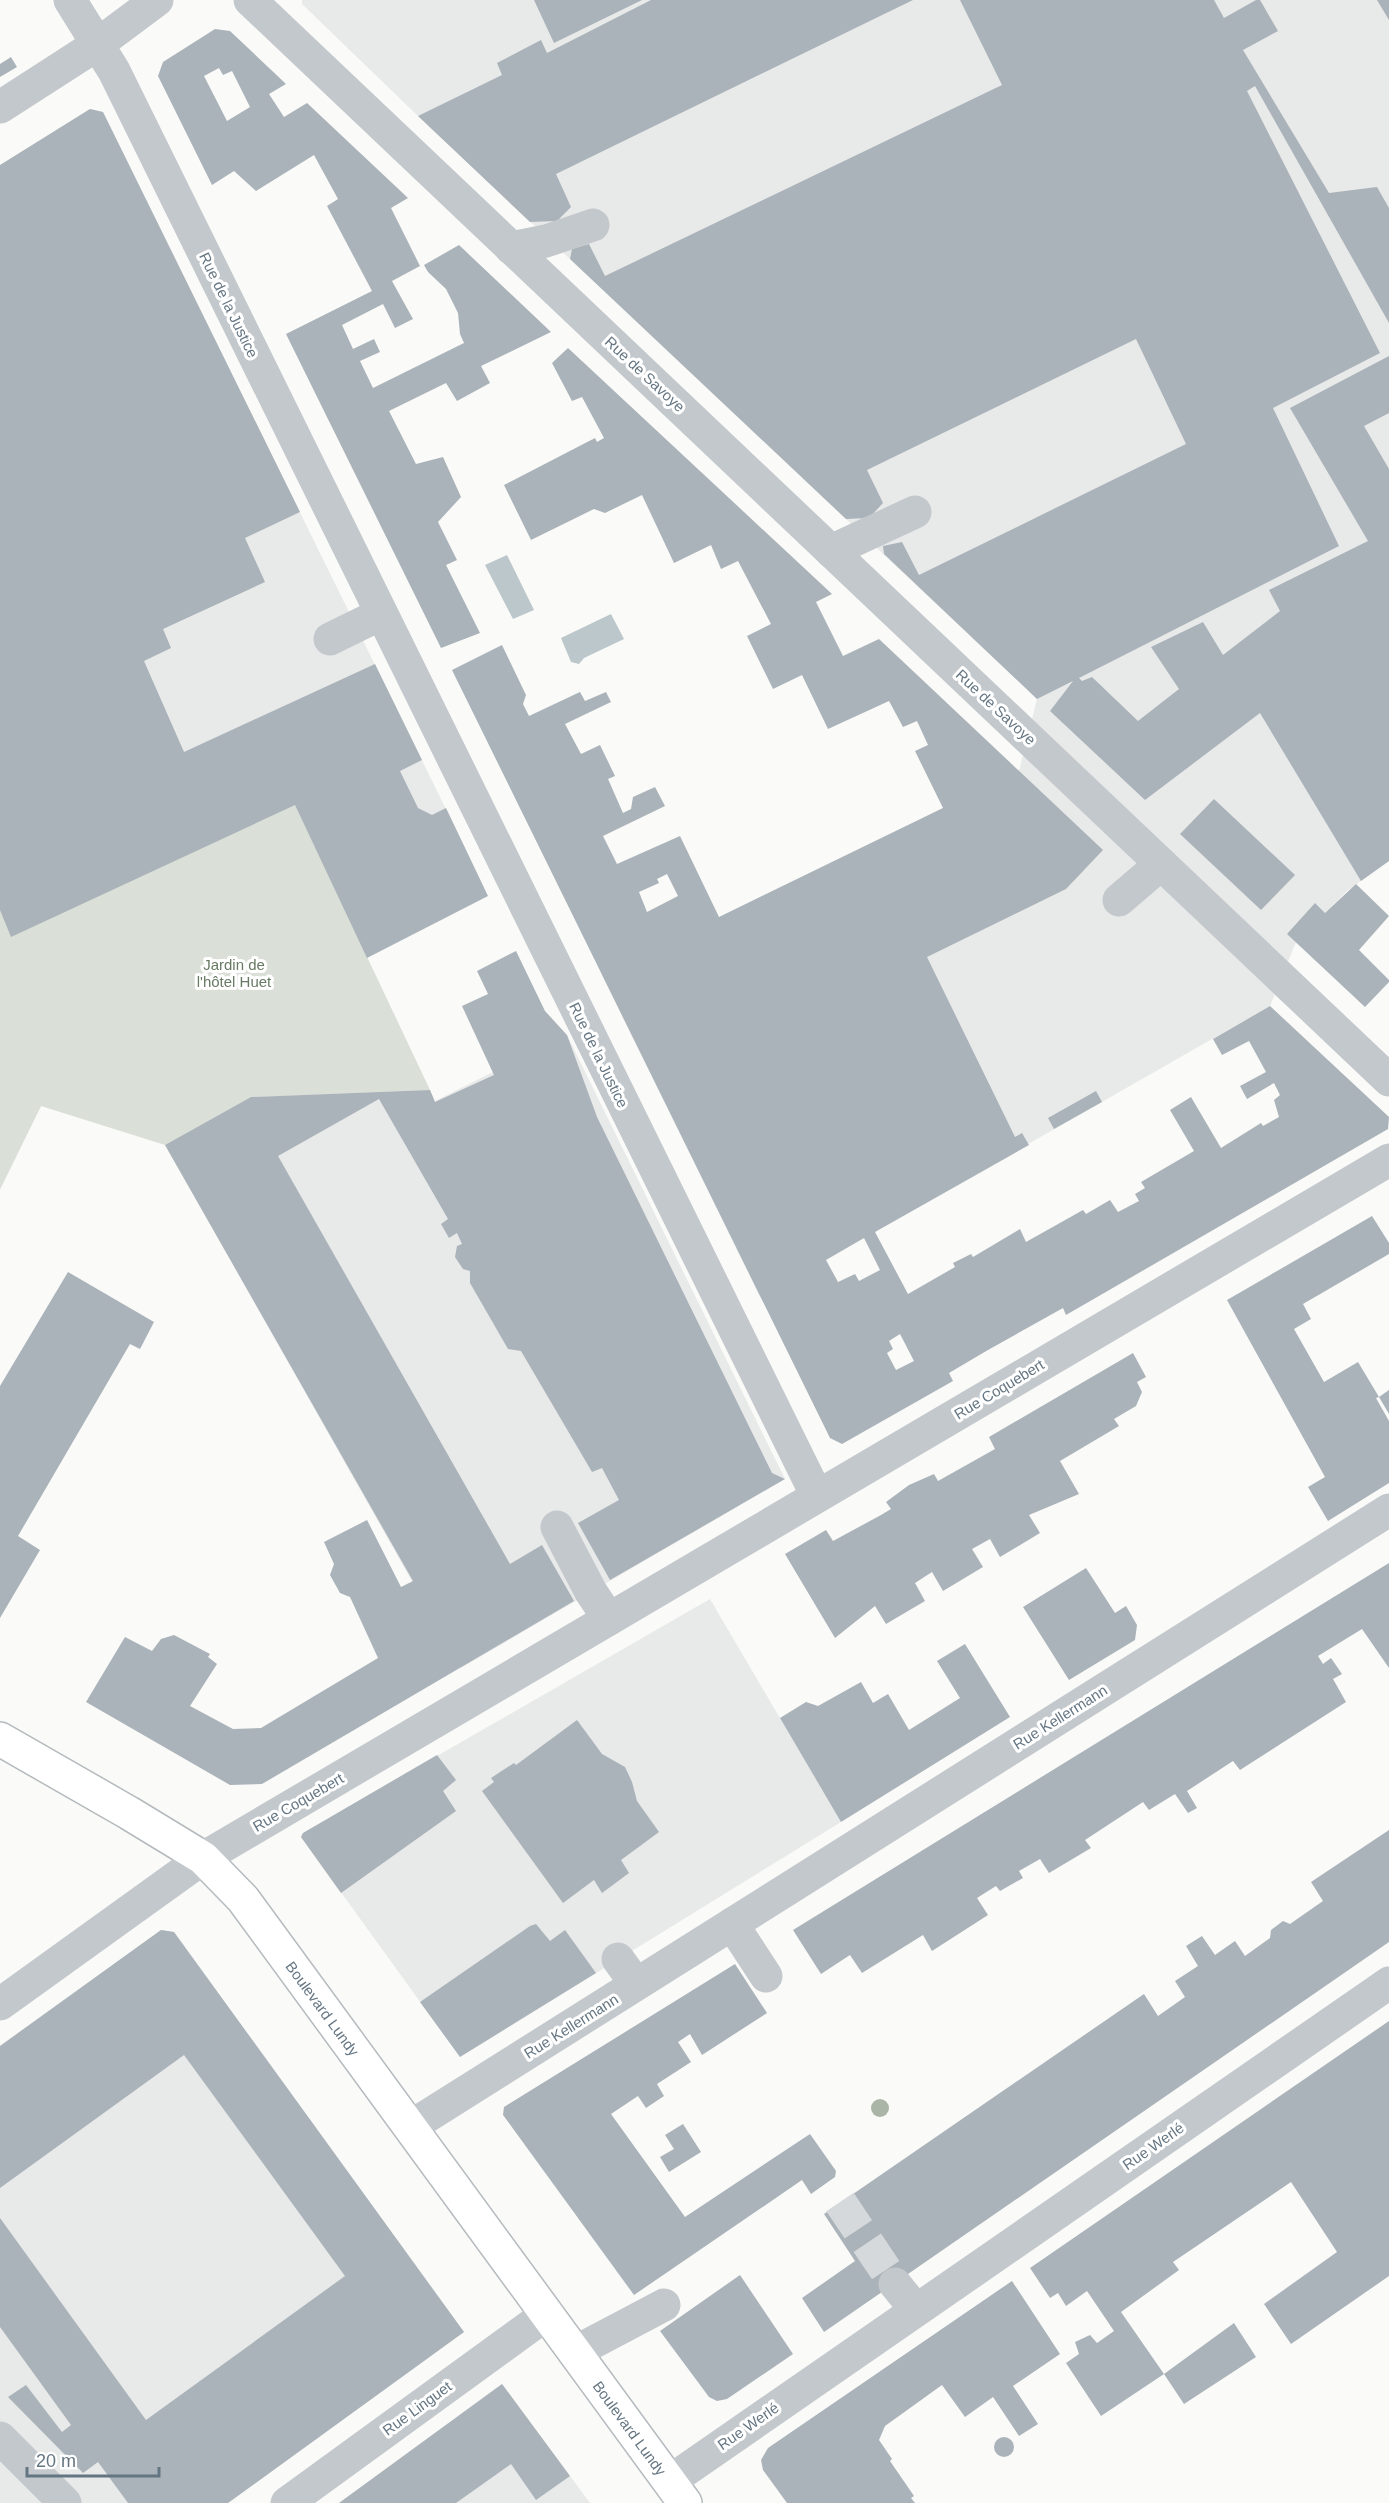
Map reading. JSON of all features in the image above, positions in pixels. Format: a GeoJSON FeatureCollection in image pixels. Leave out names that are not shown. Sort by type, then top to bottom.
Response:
{"type":"FeatureCollection","features":[{"type":"Feature","properties":{"kind":"main road","name":"Boulevard Lundy"},"geometry":{"type":"LineString","coordinates":[[0,1739],[203,1858],[243,1899],[677,2492]]}},
{"type":"Feature","properties":{"kind":"street","name":"Rue de la Justice"},"geometry":{"type":"LineString","coordinates":[[70,0],[114,71],[817,1497]]}},
{"type":"Feature","properties":{"kind":"street"},"geometry":{"type":"LineString","coordinates":[[0,106],[98,44],[157,0]]}},
{"type":"Feature","properties":{"kind":"street","name":"Rue de Savoye"},"geometry":{"type":"LineString","coordinates":[[250,0],[1389,1080]]}},
{"type":"Feature","properties":{"kind":"street"},"geometry":{"type":"LineString","coordinates":[[511,248],[546,241],[593,225]]}},
{"type":"Feature","properties":{"kind":"street"},"geometry":{"type":"LineString","coordinates":[[831,551],[915,512]]}},
{"type":"Feature","properties":{"kind":"street"},"geometry":{"type":"LineString","coordinates":[[330,639],[381,614]]}},
{"type":"Feature","properties":{"kind":"street"},"geometry":{"type":"LineString","coordinates":[[1119,900],[1161,864]]}},
{"type":"Feature","properties":{"kind":"street","name":"Rue Coquebert"},"geometry":{"type":"LineString","coordinates":[[0,2004],[203,1858],[1389,1160]]}},
{"type":"Feature","properties":{"kind":"street","name":"Rue Kellermann"},"geometry":{"type":"LineString","coordinates":[[410,2127],[627,1972],[732,1924],[1389,1510]]}},
{"type":"Feature","properties":{"kind":"street"},"geometry":{"type":"LineString","coordinates":[[557,1527],[591,1592],[609,1619]]}},
{"type":"Feature","properties":{"kind":"street"},"geometry":{"type":"LineString","coordinates":[[732,1924],[766,1976]]}},
{"type":"Feature","properties":{"kind":"street","name":"Rue Werlé"},"geometry":{"type":"LineString","coordinates":[[677,2492],[916,2310],[1389,1983]]}},
{"type":"Feature","properties":{"kind":"street"},"geometry":{"type":"LineString","coordinates":[[894,2284],[916,2310]]}},
{"type":"Feature","properties":{"kind":"street"},"geometry":{"type":"LineString","coordinates":[[575,2352],[664,2305]]}},
{"type":"Feature","properties":{"kind":"street","name":"Rue Linguet"},"geometry":{"type":"LineString","coordinates":[[287,2503],[547,2314]]}},
{"type":"Feature","properties":{"kind":"street"},"geometry":{"type":"LineString","coordinates":[[0,2438],[65,2503]]}},
{"type":"Feature","properties":{"kind":"shaded area"},"geometry":{"type":"Polygon","coordinates":[[[302,0],[1389,0],[1389,861],[1348,890],[1296,942],[1270,1006],[760,1297],[602,975],[1019,771],[1037,699],[418,116],[302,4],[302,0]]]}},
{"type":"Feature","properties":{"kind":"shaded area"},"geometry":{"type":"Polygon","coordinates":[[[90,109],[103,112],[470,858],[349,919],[435,1101],[567,1035],[785,1479],[461,1668],[165,1145],[245,1100],[41,1106],[0,1190],[0,166],[90,109]]]}},
{"type":"Feature","properties":{"kind":"shaded area"},"geometry":{"type":"Polygon","coordinates":[[[507,555],[534,610],[513,619],[485,565],[507,555]]]}},
{"type":"Feature","properties":{"kind":"shaded area"},"geometry":{"type":"Polygon","coordinates":[[[611,614],[624,639],[584,658],[579,664],[571,662],[561,638],[611,614]]]}},
{"type":"Feature","properties":{"kind":"shaded area"},"geometry":{"type":"Polygon","coordinates":[[[710,1599],[841,1822],[460,2057],[301,1837],[303,1833],[710,1599]]]}},
{"type":"Feature","properties":{"kind":"shaded area"},"geometry":{"type":"Polygon","coordinates":[[[161,1930],[174,1932],[464,2332],[228,2503],[0,2503],[0,2046],[161,1930]]]}},
{"type":"Feature","properties":{"kind":"shaded area"},"geometry":{"type":"Polygon","coordinates":[[[502,2384],[590,2503],[339,2503],[502,2384]]]}},
{"type":"Feature","properties":{"kind":"green space","name":"Jardin de l'hôtel Huet"},"geometry":{"type":"Polygon","coordinates":[[[295,805],[430,1090],[251,1097],[165,1145],[41,1106],[0,1189],[0,910],[295,805]]]}},
{"type":"Feature","properties":{"kind":"building"},"geometry":{"type":"Polygon","coordinates":[[[534,0],[642,0],[554,43],[534,0]]]}},
{"type":"Feature","properties":{"kind":"building"},"geometry":{"type":"Polygon","coordinates":[[[651,0],[913,0],[556,174],[571,207],[557,221],[530,222],[418,116],[502,75],[497,63],[541,40],[547,53],[651,0]]]}},
{"type":"Feature","properties":{"kind":"building"},"geometry":{"type":"Polygon","coordinates":[[[960,0],[1214,0],[1224,18],[1260,0],[1278,31],[1243,50],[1329,193],[1377,187],[1389,208],[1389,323],[1255,86],[1247,91],[1380,353],[1273,408],[1339,546],[1079,678],[1082,681],[1092,677],[1138,721],[1179,689],[1151,647],[1203,622],[1223,655],[1280,611],[1269,590],[1368,541],[1290,408],[1389,356],[1389,413],[1364,426],[1389,469],[1389,861],[1361,881],[1260,713],[1145,800],[1050,711],[1073,681],[1037,699],[884,554],[883,546],[902,542],[919,575],[1186,444],[1136,339],[867,470],[883,503],[869,518],[846,519],[570,259],[572,249],[589,244],[605,276],[1002,85],[960,0]]]}},
{"type":"Feature","properties":{"kind":"building"},"geometry":{"type":"Polygon","coordinates":[[[1377,0],[1389,0],[1389,20],[1377,0]]]}},
{"type":"Feature","properties":{"kind":"building"},"geometry":{"type":"Polygon","coordinates":[[[215,29],[230,31],[286,84],[269,94],[284,117],[307,103],[408,198],[391,208],[420,266],[392,281],[413,319],[395,328],[383,304],[342,325],[353,349],[374,339],[380,352],[360,361],[373,388],[464,343],[460,334],[458,313],[446,289],[424,265],[459,245],[551,332],[481,366],[490,383],[457,401],[446,383],[389,411],[416,464],[443,457],[461,497],[438,522],[457,560],[446,565],[480,633],[441,648],[286,334],[372,291],[327,206],[338,199],[314,155],[256,191],[234,171],[212,185],[158,76],[163,62],[215,29]],[[219,68],[204,76],[227,121],[250,107],[232,71],[223,75],[219,68]]]}},
{"type":"Feature","properties":{"kind":"building"},"geometry":{"type":"Polygon","coordinates":[[[11,57],[17,67],[0,77],[0,64],[11,57]]]}},
{"type":"Feature","properties":{"kind":"building"},"geometry":{"type":"Polygon","coordinates":[[[90,109],[103,112],[300,512],[245,538],[265,582],[163,629],[171,648],[144,661],[184,752],[375,664],[422,760],[400,771],[418,808],[432,815],[446,808],[488,896],[367,958],[295,805],[11,937],[0,910],[0,165],[90,109]]]}},
{"type":"Feature","properties":{"kind":"building"},"geometry":{"type":"Polygon","coordinates":[[[568,348],[832,594],[816,602],[843,656],[879,639],[1103,850],[1066,889],[927,957],[1015,1137],[1022,1133],[1029,1145],[875,1232],[908,1294],[955,1267],[953,1263],[971,1254],[973,1257],[1020,1229],[1026,1242],[1083,1210],[1086,1214],[1110,1200],[1118,1212],[1139,1201],[1135,1194],[1145,1188],[1141,1182],[1194,1151],[1170,1110],[1191,1097],[1221,1148],[1261,1123],[1263,1126],[1279,1117],[1274,1100],[1280,1095],[1274,1083],[1247,1099],[1240,1086],[1266,1072],[1249,1041],[1222,1055],[1213,1039],[1270,1006],[1389,1117],[1388,1129],[1066,1315],[1063,1308],[988,1350],[949,1373],[953,1381],[842,1444],[830,1438],[452,670],[502,645],[526,695],[523,704],[529,716],[580,692],[585,701],[606,692],[611,702],[565,724],[581,754],[600,745],[615,776],[608,779],[623,813],[631,809],[633,797],[655,787],[665,806],[603,836],[617,864],[680,836],[719,917],[943,808],[915,751],[928,745],[917,721],[903,727],[889,701],[828,729],[802,675],[773,689],[747,636],[771,624],[738,561],[721,569],[711,545],[674,563],[642,495],[605,513],[594,509],[531,540],[504,485],[595,438],[597,442],[604,438],[582,397],[572,401],[552,363],[568,348]],[[667,874],[657,879],[659,883],[639,892],[647,912],[678,896],[667,874]],[[864,1238],[826,1260],[838,1282],[855,1274],[859,1281],[880,1270],[864,1238]],[[900,1334],[889,1341],[893,1349],[887,1353],[896,1370],[914,1361],[900,1334]]]}},
{"type":"Feature","properties":{"kind":"building"},"geometry":{"type":"Polygon","coordinates":[[[1214,799],[1295,875],[1261,910],[1180,834],[1214,799]]]}},
{"type":"Feature","properties":{"kind":"building"},"geometry":{"type":"Polygon","coordinates":[[[1356,884],[1389,916],[1359,950],[1389,980],[1365,1007],[1287,934],[1315,903],[1325,913],[1356,884]]]}},
{"type":"Feature","properties":{"kind":"building"},"geometry":{"type":"Polygon","coordinates":[[[516,951],[545,1011],[567,1035],[597,1117],[772,1473],[785,1479],[610,1580],[578,1523],[619,1500],[602,1468],[592,1472],[521,1351],[508,1349],[470,1283],[470,1271],[463,1269],[455,1257],[457,1246],[462,1244],[457,1233],[449,1238],[441,1224],[448,1219],[379,1099],[278,1156],[510,1564],[542,1545],[574,1601],[262,1784],[230,1785],[86,1702],[125,1637],[152,1651],[161,1639],[174,1635],[210,1654],[208,1657],[217,1664],[190,1706],[233,1729],[261,1728],[378,1658],[350,1597],[340,1593],[330,1575],[334,1564],[324,1542],[367,1520],[401,1587],[413,1581],[165,1145],[251,1097],[430,1090],[435,1102],[494,1075],[462,1006],[488,994],[477,971],[516,951]]]}},
{"type":"Feature","properties":{"kind":"building"},"geometry":{"type":"Polygon","coordinates":[[[1096,1091],[1102,1102],[1054,1129],[1048,1118],[1096,1091]]]}},
{"type":"Feature","properties":{"kind":"building"},"geometry":{"type":"Polygon","coordinates":[[[1372,1216],[1389,1243],[1389,1254],[1303,1304],[1311,1319],[1294,1329],[1324,1382],[1358,1362],[1379,1397],[1376,1398],[1389,1421],[1389,1483],[1328,1521],[1308,1487],[1325,1477],[1227,1300],[1372,1216]]]}},
{"type":"Feature","properties":{"kind":"building"},"geometry":{"type":"Polygon","coordinates":[[[68,1272],[154,1322],[140,1349],[130,1344],[18,1536],[40,1550],[0,1618],[0,1386],[68,1272]]]}},
{"type":"Feature","properties":{"kind":"building"},"geometry":{"type":"Polygon","coordinates":[[[1133,1353],[1146,1377],[1137,1382],[1142,1392],[1136,1406],[1114,1419],[1119,1426],[1060,1461],[1079,1494],[1029,1515],[1040,1533],[1000,1557],[990,1539],[972,1549],[983,1567],[943,1591],[932,1572],[915,1583],[925,1601],[886,1624],[875,1606],[835,1638],[785,1554],[826,1530],[833,1541],[881,1515],[891,1509],[886,1502],[909,1485],[934,1474],[938,1481],[995,1449],[989,1437],[1133,1353]]]}},
{"type":"Feature","properties":{"kind":"building"},"geometry":{"type":"Polygon","coordinates":[[[1389,1390],[1389,1414],[1379,1397],[1389,1390]]]}},
{"type":"Feature","properties":{"kind":"building"},"geometry":{"type":"Polygon","coordinates":[[[1389,1563],[1389,1668],[1362,1629],[1318,1656],[1323,1664],[1331,1658],[1342,1674],[1333,1679],[1346,1702],[1240,1770],[1233,1761],[1187,1791],[1197,1808],[1188,1813],[1175,1794],[1149,1810],[1143,1802],[1085,1840],[1091,1848],[1049,1873],[1040,1859],[1019,1871],[1023,1878],[1000,1891],[996,1886],[977,1898],[988,1915],[932,1951],[923,1935],[862,1973],[850,1955],[821,1974],[793,1930],[1389,1563]]]}},
{"type":"Feature","properties":{"kind":"building"},"geometry":{"type":"Polygon","coordinates":[[[1086,1568],[1115,1613],[1126,1606],[1137,1625],[1135,1640],[1069,1680],[1023,1607],[1086,1568]]]}},
{"type":"Feature","properties":{"kind":"building"},"geometry":{"type":"Polygon","coordinates":[[[965,1644],[1010,1717],[841,1822],[780,1718],[806,1702],[818,1706],[861,1682],[873,1703],[888,1694],[909,1730],[960,1698],[937,1661],[965,1644]]]}},
{"type":"Feature","properties":{"kind":"building"},"geometry":{"type":"Polygon","coordinates":[[[577,1720],[602,1754],[625,1767],[637,1801],[659,1832],[621,1860],[629,1873],[602,1893],[594,1880],[563,1903],[482,1791],[494,1782],[491,1778],[514,1763],[516,1765],[577,1720]]]}},
{"type":"Feature","properties":{"kind":"building"},"geometry":{"type":"Polygon","coordinates":[[[437,1755],[456,1780],[443,1791],[456,1811],[341,1893],[301,1837],[303,1833],[437,1755]]]}},
{"type":"Feature","properties":{"kind":"building"},"geometry":{"type":"Polygon","coordinates":[[[1389,1830],[1389,1942],[824,2332],[802,2298],[855,2261],[824,2214],[1144,1994],[1158,2016],[1185,1997],[1175,1981],[1198,1966],[1186,1946],[1202,1936],[1215,1955],[1235,1941],[1245,1956],[1270,1938],[1271,1930],[1283,1921],[1290,1924],[1323,1901],[1311,1882],[1389,1830]]]}},
{"type":"Feature","properties":{"kind":"building"},"geometry":{"type":"Polygon","coordinates":[[[536,1924],[550,1941],[565,1930],[596,1973],[460,2057],[420,2002],[536,1924]]]}},
{"type":"Feature","properties":{"kind":"building"},"geometry":{"type":"Polygon","coordinates":[[[161,1930],[174,1932],[464,2332],[228,2503],[128,2503],[98,2462],[83,2473],[8,2397],[26,2385],[62,2432],[71,2425],[0,2327],[0,2218],[146,2420],[345,2276],[184,2055],[0,2188],[0,2046],[161,1930]]]}},
{"type":"Feature","properties":{"kind":"building"},"geometry":{"type":"Polygon","coordinates":[[[735,1964],[767,2013],[702,2055],[690,2034],[678,2042],[691,2062],[657,2084],[664,2096],[646,2108],[638,2096],[611,2114],[685,2217],[810,2134],[836,2171],[835,2177],[811,2194],[802,2180],[634,2295],[503,2115],[504,2107],[735,1964]]]}},
{"type":"Feature","properties":{"kind":"building"},"geometry":{"type":"Polygon","coordinates":[[[1389,2021],[1389,2276],[1291,2344],[1264,2304],[1337,2252],[1291,2182],[1173,2262],[1179,2270],[1121,2312],[1164,2374],[1101,2416],[1066,2363],[1079,2354],[1075,2342],[1090,2335],[1097,2343],[1114,2331],[1087,2291],[1066,2306],[1058,2293],[1050,2298],[1030,2268],[1389,2021]]]}},
{"type":"Feature","properties":{"kind":"building"},"geometry":{"type":"Polygon","coordinates":[[[683,2124],[701,2152],[669,2172],[660,2157],[674,2149],[665,2135],[683,2124]]]}},
{"type":"Feature","properties":{"kind":"building"},"geometry":{"type":"Polygon","coordinates":[[[740,2275],[793,2354],[727,2399],[717,2401],[709,2397],[660,2331],[740,2275]]]}},
{"type":"Feature","properties":{"kind":"building"},"geometry":{"type":"Polygon","coordinates":[[[1012,2281],[1060,2354],[1013,2386],[1038,2424],[1019,2436],[993,2397],[965,2417],[942,2385],[885,2426],[879,2440],[892,2459],[890,2461],[914,2496],[911,2498],[915,2503],[787,2503],[763,2470],[761,2460],[768,2448],[1012,2281]]]}},
{"type":"Feature","properties":{"kind":"building"},"geometry":{"type":"Polygon","coordinates":[[[1234,2323],[1256,2357],[1184,2404],[1164,2374],[1234,2323]]]}},
{"type":"Feature","properties":{"kind":"building"},"geometry":{"type":"Polygon","coordinates":[[[502,2384],[570,2476],[536,2500],[511,2464],[456,2503],[339,2503],[502,2384]]]}},
{"type":"Feature","properties":{"kind":"building"},"geometry":{"type":"Polygon","coordinates":[[[1004,2437],[1011,2440],[1014,2447],[1011,2454],[1004,2457],[997,2454],[994,2447],[997,2440],[1004,2437]]]}},
{"type":"Feature","properties":{"kind":"tunnel"},"geometry":{"type":"LineString","coordinates":[[840,2202],[895,2284]]}}]}
